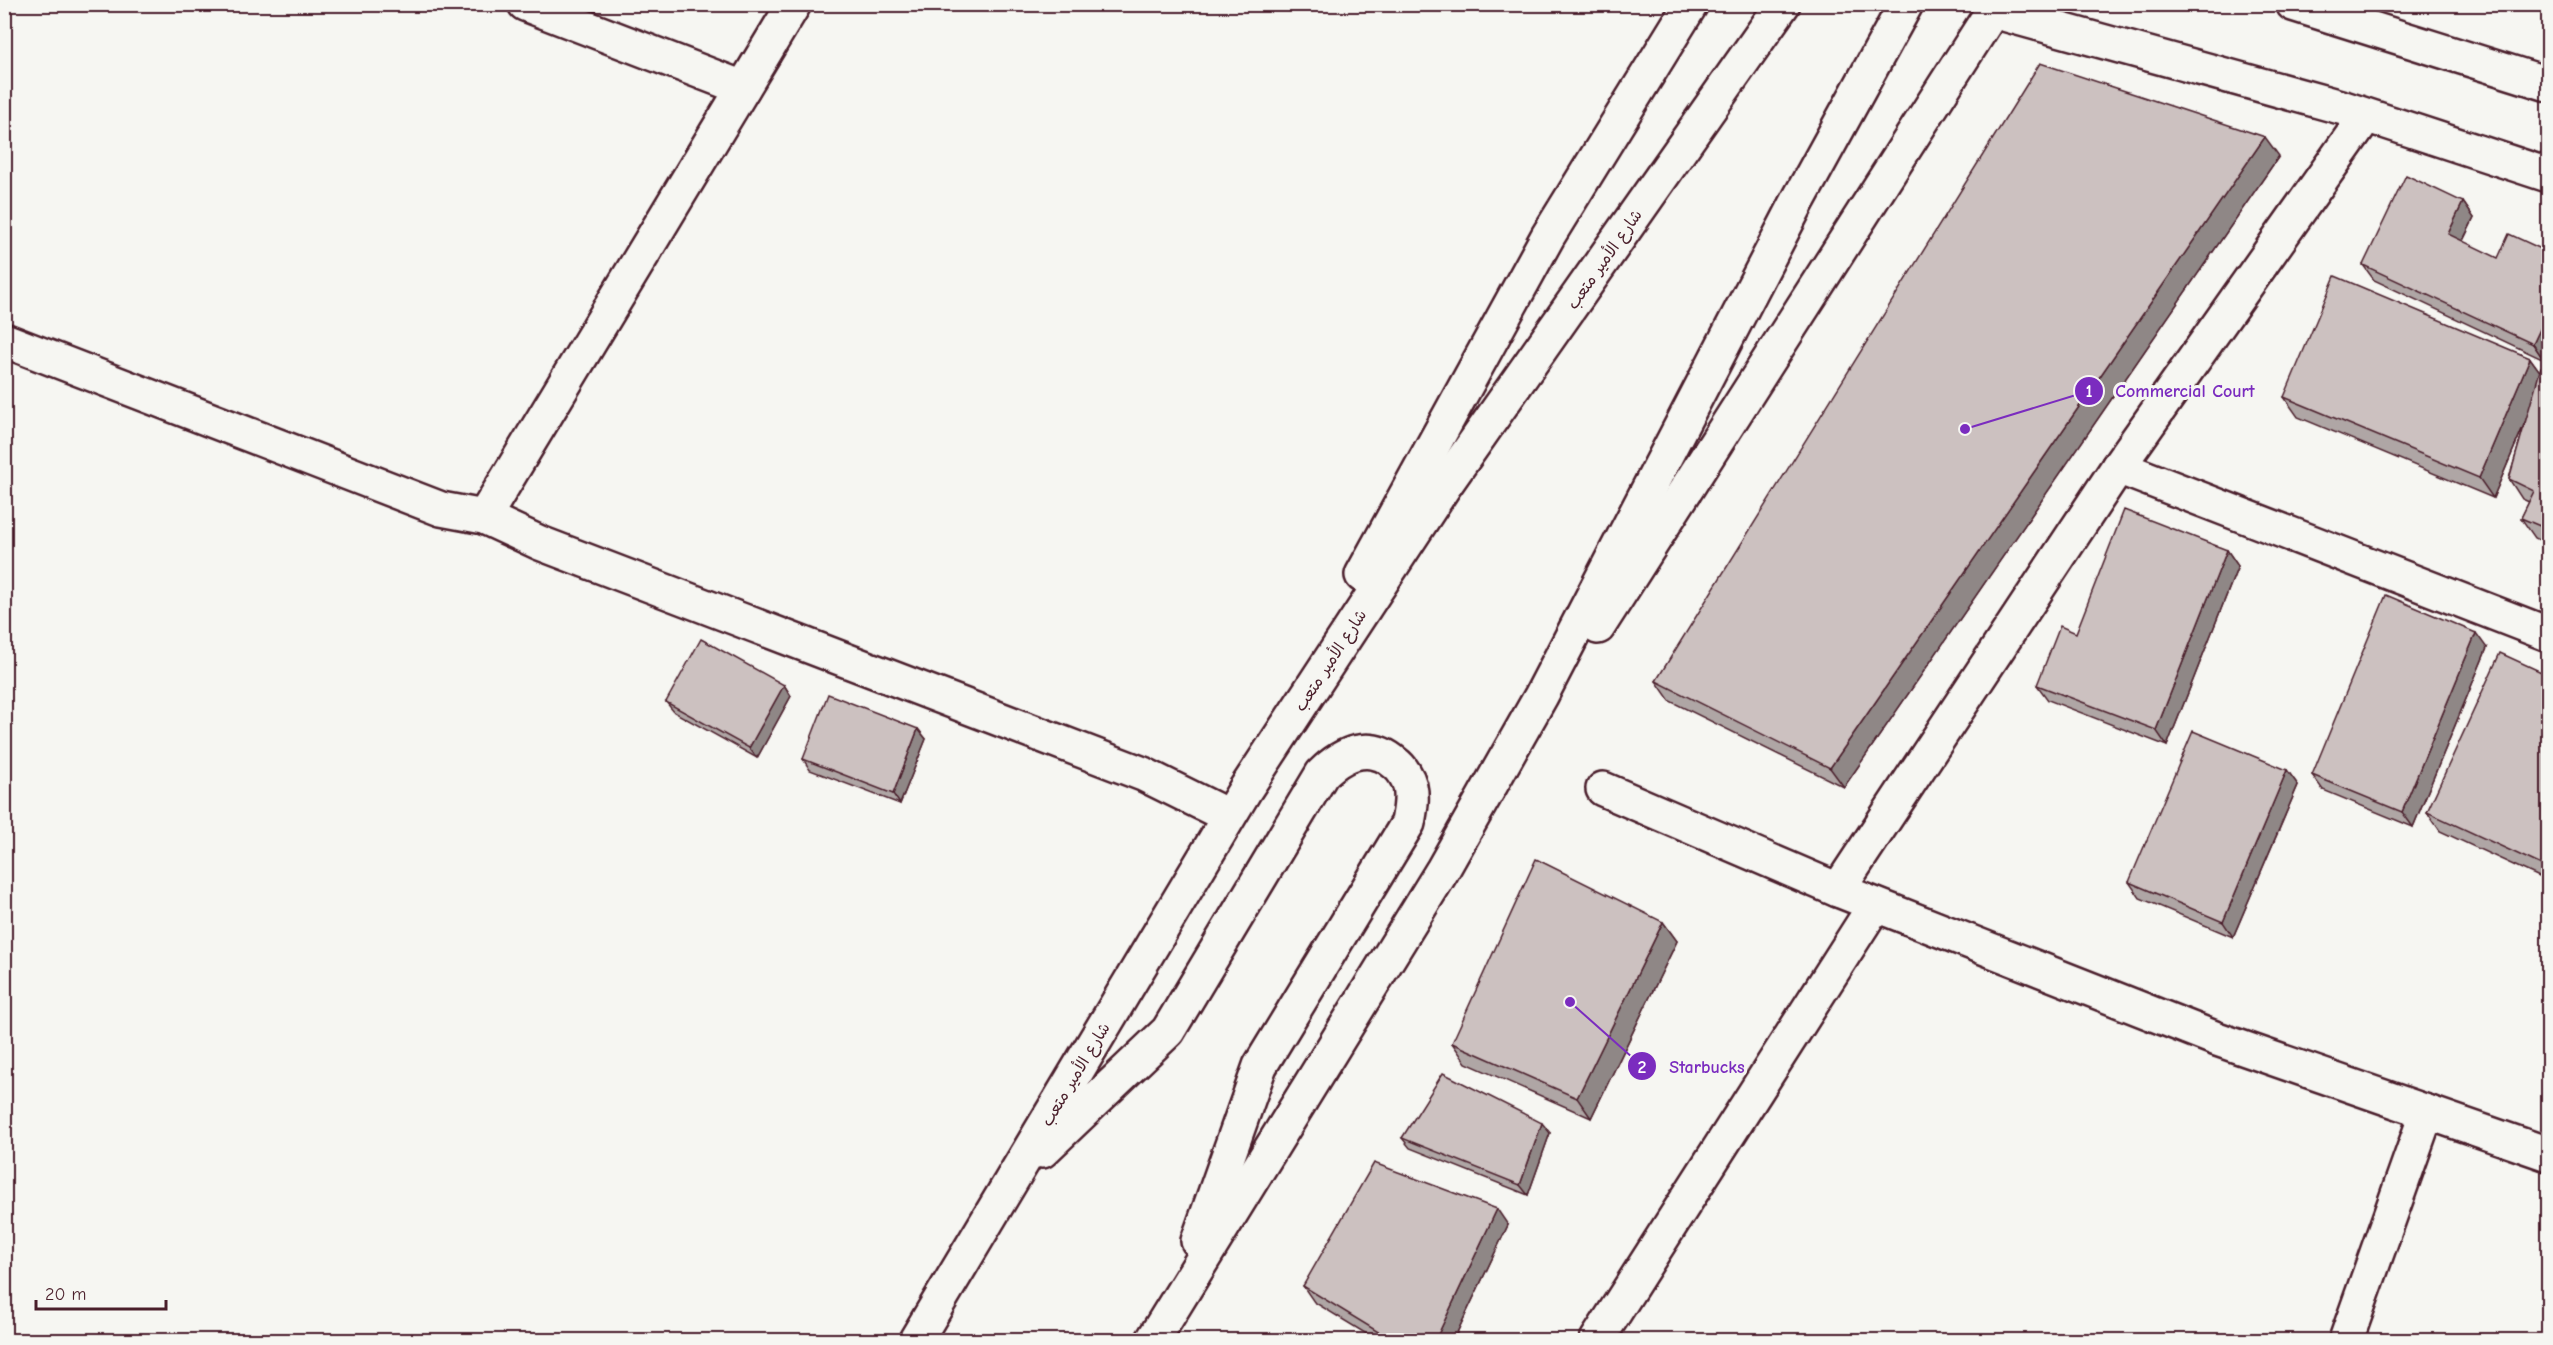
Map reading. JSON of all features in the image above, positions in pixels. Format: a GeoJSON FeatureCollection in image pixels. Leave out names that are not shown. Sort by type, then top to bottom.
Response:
{"type":"FeatureCollection","features":[{"type":"Feature","properties":{"kind":"main road"},"geometry":{"type":"LineString","coordinates":[[525,4],[743,88]]}},
{"type":"Feature","properties":{"kind":"main road"},"geometry":{"type":"LineString","coordinates":[[484,517],[794,4]]}},
{"type":"Feature","properties":{"kind":"main road"},"geometry":{"type":"LineString","coordinates":[[4,340],[441,509],[484,517],[540,543],[1143,774],[1237,803],[1548,236],[1690,4]]}},
{"type":"Feature","properties":{"kind":"main road","name":"شارع الأمير متعب"},"geometry":{"type":"LineString","coordinates":[[916,1341],[1237,803],[1444,485],[1783,4]]}},
{"type":"Feature","properties":{"kind":"main road"},"geometry":{"type":"LineString","coordinates":[[1442,872],[1541,696],[1799,199],[1906,4]]}},
{"type":"Feature","properties":{"kind":"main road"},"geometry":{"type":"LineString","coordinates":[[2293,4],[2548,84]]}},
{"type":"Feature","properties":{"kind":"main road"},"geometry":{"type":"LineString","coordinates":[[1154,1341],[1442,872],[1995,8],[2344,108],[2548,175]]}},
{"type":"Feature","properties":{"kind":"main road"},"geometry":{"type":"LineString","coordinates":[[1838,890],[2118,467],[2366,116]]}},
{"type":"Feature","properties":{"kind":"main road"},"geometry":{"type":"LineString","coordinates":[[2118,467],[2548,634]]}},
{"type":"Feature","properties":{"kind":"main road"},"geometry":{"type":"LineString","coordinates":[[1013,1178],[1168,1031],[1322,774],[1336,759],[1357,751],[1372,751],[1386,755],[1401,768],[1410,784],[1412,804],[1408,823],[1260,1066],[1177,1303]]}},
{"type":"Feature","properties":{"kind":"main road"},"geometry":{"type":"LineString","coordinates":[[1603,789],[1838,890],[2217,1040],[2548,1154]]}},
{"type":"Feature","properties":{"kind":"main road"},"geometry":{"type":"LineString","coordinates":[[1597,1341],[1875,905]]}},
{"type":"Feature","properties":{"kind":"main road"},"geometry":{"type":"LineString","coordinates":[[2346,1341],[2427,1112]]}},
{"type":"Feature","properties":{"kind":"building"},"geometry":{"type":"Polygon","coordinates":[[[2040,63],[2265,137],[1830,768],[1656,681],[2040,63]]]}},
{"type":"Feature","properties":{"kind":"building"},"geometry":{"type":"Polygon","coordinates":[[[2406,175],[2463,202],[2448,234],[2498,258],[2509,234],[2548,252],[2548,312],[2533,344],[2363,265],[2406,175]]]}},
{"type":"Feature","properties":{"kind":"building"},"geometry":{"type":"Polygon","coordinates":[[[2335,276],[2530,358],[2479,478],[2284,397],[2335,276]]]}},
{"type":"Feature","properties":{"kind":"building"},"geometry":{"type":"Polygon","coordinates":[[[2541,367],[2548,369],[2548,508],[2540,526],[2521,518],[2534,491],[2509,479],[2541,367]]]}},
{"type":"Feature","properties":{"kind":"building"},"geometry":{"type":"Polygon","coordinates":[[[2124,510],[2227,550],[2156,730],[2037,685],[2060,626],[2076,633],[2124,510]]]}},
{"type":"Feature","properties":{"kind":"building"},"geometry":{"type":"Polygon","coordinates":[[[2386,595],[2476,633],[2402,812],[2312,775],[2386,595]]]}},
{"type":"Feature","properties":{"kind":"building"},"geometry":{"type":"Polygon","coordinates":[[[701,639],[784,685],[749,748],[666,702],[701,639]]]}},
{"type":"Feature","properties":{"kind":"building"},"geometry":{"type":"Polygon","coordinates":[[[2500,653],[2548,675],[2548,868],[2427,812],[2500,653]]]}},
{"type":"Feature","properties":{"kind":"building"},"geometry":{"type":"Polygon","coordinates":[[[828,694],[918,729],[893,794],[803,759],[828,694]]]}},
{"type":"Feature","properties":{"kind":"building"},"geometry":{"type":"Polygon","coordinates":[[[2193,731],[2287,770],[2223,922],[2129,882],[2193,731]]]}},
{"type":"Feature","properties":{"kind":"building"},"geometry":{"type":"Polygon","coordinates":[[[1536,859],[1663,922],[1577,1098],[1452,1043],[1536,859]]]}},
{"type":"Feature","properties":{"kind":"building"},"geometry":{"type":"Polygon","coordinates":[[[1443,1073],[1542,1123],[1520,1185],[1402,1138],[1443,1073]]]}},
{"type":"Feature","properties":{"kind":"building"},"geometry":{"type":"Polygon","coordinates":[[[1374,1163],[1497,1209],[1435,1341],[1393,1341],[1303,1286],[1374,1163]]]}},
{"type":"Feature","properties":{"kind":"place","name":"Commercial Court"},"geometry":{"type":"Point","coordinates":[1965,429]}},
{"type":"Feature","properties":{"kind":"place","name":"Starbucks"},"geometry":{"type":"Point","coordinates":[1570,1002]}}]}
